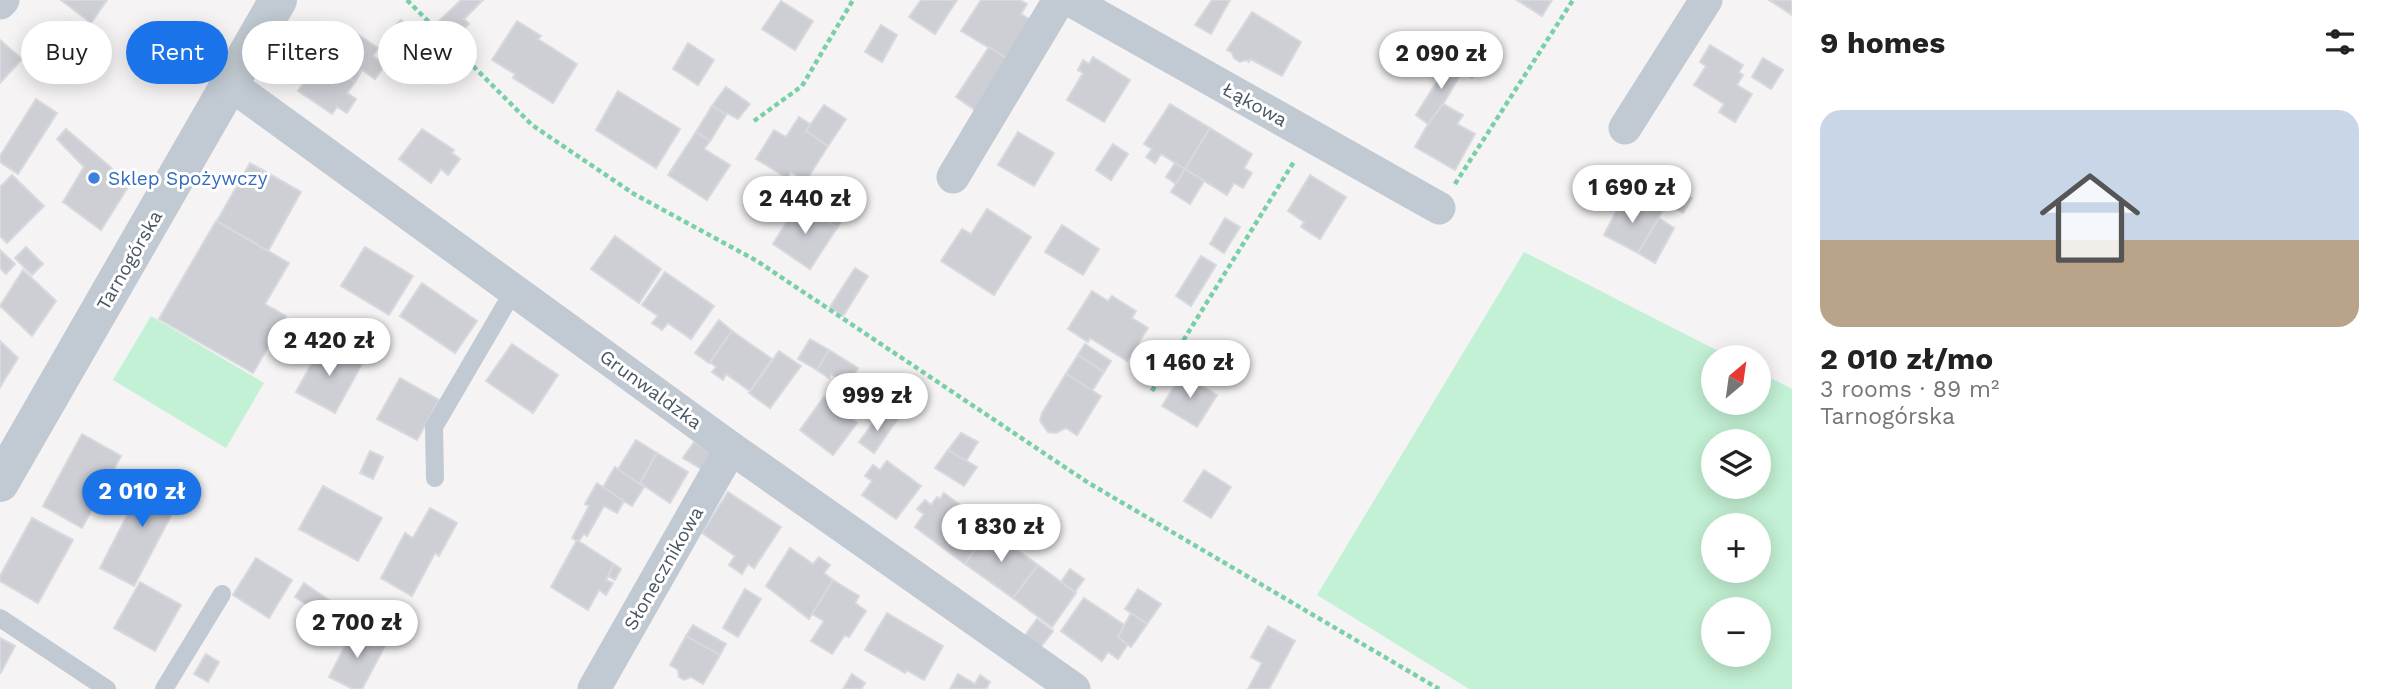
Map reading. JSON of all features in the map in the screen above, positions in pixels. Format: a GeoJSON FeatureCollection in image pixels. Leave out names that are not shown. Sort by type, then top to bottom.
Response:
{"type":"FeatureCollection","features":[{"type":"Feature","properties":{"kind":"street","name":"Tarnogórska"},"geometry":{"type":"LineString","coordinates":[[0,483],[278,0]]}},
{"type":"Feature","properties":{"kind":"street"},"geometry":{"type":"LineString","coordinates":[[953,177],[1059,0]]}},
{"type":"Feature","properties":{"kind":"street","name":"Łąkowa"},"geometry":{"type":"LineString","coordinates":[[1070,0],[1439,208]]}},
{"type":"Feature","properties":{"kind":"street"},"geometry":{"type":"LineString","coordinates":[[1625,128],[1706,0]]}},
{"type":"Feature","properties":{"kind":"street","name":"Grunwaldzka"},"geometry":{"type":"LineString","coordinates":[[231,85],[731,448],[1074,689]]}},
{"type":"Feature","properties":{"kind":"street","name":"Słonecznikowa"},"geometry":{"type":"LineString","coordinates":[[594,689],[731,448]]}},
{"type":"Feature","properties":{"kind":"lane"},"geometry":{"type":"LineString","coordinates":[[436,478],[434,428],[514,290]]}},
{"type":"Feature","properties":{"kind":"lane"},"geometry":{"type":"LineString","coordinates":[[164,689],[222,594]]}},
{"type":"Feature","properties":{"kind":"lane"},"geometry":{"type":"LineString","coordinates":[[0,618],[107,689]]}},
{"type":"Feature","properties":{"kind":"path"},"geometry":{"type":"LineString","coordinates":[[407,0],[532,125],[634,194],[757,261],[1087,482],[1439,689]]}},
{"type":"Feature","properties":{"kind":"path"},"geometry":{"type":"LineString","coordinates":[[754,121],[802,86],[853,0]]}},
{"type":"Feature","properties":{"kind":"path"},"geometry":{"type":"LineString","coordinates":[[1439,208],[1573,0]]}},
{"type":"Feature","properties":{"kind":"path"},"geometry":{"type":"LineString","coordinates":[[1152,391],[1310,135]]}},
{"type":"Feature","properties":{"kind":"green space"},"geometry":{"type":"Polygon","coordinates":[[[1524,252],[1706,345],[1701,345],[1701,415],[1771,415],[1771,378],[1792,389],[1792,689],[1469,689],[1317,595],[1524,252]]]}},
{"type":"Feature","properties":{"kind":"green space"},"geometry":{"type":"Polygon","coordinates":[[[151,316],[264,383],[226,448],[113,380],[151,316]]]}},
{"type":"Feature","properties":{"kind":"building"},"geometry":{"type":"Polygon","coordinates":[[[61,0],[107,0],[92,21],[88,21],[61,0]]]}},
{"type":"Feature","properties":{"kind":"building"},"geometry":{"type":"Polygon","coordinates":[[[461,0],[483,0],[464,19],[466,21],[439,21],[461,0]]]}},
{"type":"Feature","properties":{"kind":"building"},"geometry":{"type":"Polygon","coordinates":[[[921,0],[957,0],[935,34],[909,17],[921,0]]]}},
{"type":"Feature","properties":{"kind":"building"},"geometry":{"type":"Polygon","coordinates":[[[981,0],[1020,0],[1027,4],[1021,14],[1036,23],[1011,61],[961,31],[981,0]]]}},
{"type":"Feature","properties":{"kind":"building"},"geometry":{"type":"Polygon","coordinates":[[[1212,0],[1230,0],[1211,34],[1195,25],[1212,0]]]}},
{"type":"Feature","properties":{"kind":"building"},"geometry":{"type":"Polygon","coordinates":[[[1517,0],[1552,0],[1542,16],[1517,0]]]}},
{"type":"Feature","properties":{"kind":"building"},"geometry":{"type":"Polygon","coordinates":[[[1769,0],[1792,0],[1792,15],[1769,0]]]}},
{"type":"Feature","properties":{"kind":"building"},"geometry":{"type":"Polygon","coordinates":[[[781,1],[813,21],[795,50],[762,29],[781,1]]]}},
{"type":"Feature","properties":{"kind":"building"},"geometry":{"type":"Polygon","coordinates":[[[1252,12],[1301,42],[1282,76],[1250,59],[1249,62],[1240,62],[1227,50],[1252,12]]]}},
{"type":"Feature","properties":{"kind":"building"},"geometry":{"type":"Polygon","coordinates":[[[517,21],[541,36],[538,39],[577,64],[553,103],[513,78],[515,74],[492,60],[517,21]]]}},
{"type":"Feature","properties":{"kind":"building"},"geometry":{"type":"Polygon","coordinates":[[[881,25],[897,35],[882,62],[865,52],[881,25]]]}},
{"type":"Feature","properties":{"kind":"building"},"geometry":{"type":"Polygon","coordinates":[[[364,39],[378,48],[373,56],[378,60],[378,75],[375,79],[364,71],[364,39]]]}},
{"type":"Feature","properties":{"kind":"building"},"geometry":{"type":"Polygon","coordinates":[[[0,40],[21,60],[0,83],[0,40]]]}},
{"type":"Feature","properties":{"kind":"building"},"geometry":{"type":"Polygon","coordinates":[[[688,43],[714,60],[698,85],[673,69],[688,43]]]}},
{"type":"Feature","properties":{"kind":"building"},"geometry":{"type":"Polygon","coordinates":[[[1460,45],[1483,60],[1472,78],[1462,71],[1465,67],[1451,59],[1460,45]]]}},
{"type":"Feature","properties":{"kind":"building"},"geometry":{"type":"Polygon","coordinates":[[[1710,45],[1743,65],[1739,72],[1743,75],[1737,85],[1752,94],[1735,122],[1719,112],[1724,104],[1694,85],[1706,66],[1700,62],[1710,45]]]}},
{"type":"Feature","properties":{"kind":"building"},"geometry":{"type":"Polygon","coordinates":[[[989,47],[1011,61],[978,112],[956,97],[989,47]]]}},
{"type":"Feature","properties":{"kind":"building"},"geometry":{"type":"Polygon","coordinates":[[[1093,57],[1130,80],[1104,122],[1067,100],[1083,73],[1078,70],[1083,60],[1089,64],[1093,57]]]}},
{"type":"Feature","properties":{"kind":"building"},"geometry":{"type":"Polygon","coordinates":[[[1763,58],[1783,70],[1771,89],[1752,77],[1763,58]]]}},
{"type":"Feature","properties":{"kind":"building"},"geometry":{"type":"Polygon","coordinates":[[[1451,59],[1465,67],[1428,124],[1416,115],[1451,59]]]}},
{"type":"Feature","properties":{"kind":"building"},"geometry":{"type":"Polygon","coordinates":[[[303,84],[354,84],[347,93],[356,99],[347,113],[337,107],[332,114],[298,91],[303,84]]]}},
{"type":"Feature","properties":{"kind":"building"},"geometry":{"type":"Polygon","coordinates":[[[726,87],[750,104],[738,119],[712,106],[726,87]]]}},
{"type":"Feature","properties":{"kind":"building"},"geometry":{"type":"Polygon","coordinates":[[[618,91],[680,129],[656,168],[596,130],[618,91]]]}},
{"type":"Feature","properties":{"kind":"building"},"geometry":{"type":"Polygon","coordinates":[[[36,99],[57,113],[18,174],[0,162],[0,156],[36,99]]]}},
{"type":"Feature","properties":{"kind":"building"},"geometry":{"type":"Polygon","coordinates":[[[1170,104],[1210,128],[1185,169],[1161,154],[1155,163],[1146,157],[1152,149],[1144,144],[1170,104]]]}},
{"type":"Feature","properties":{"kind":"building"},"geometry":{"type":"Polygon","coordinates":[[[1443,104],[1463,115],[1457,124],[1475,134],[1455,170],[1415,147],[1443,104]]]}},
{"type":"Feature","properties":{"kind":"building"},"geometry":{"type":"Polygon","coordinates":[[[824,105],[846,119],[828,146],[806,131],[824,105]]]}},
{"type":"Feature","properties":{"kind":"building"},"geometry":{"type":"Polygon","coordinates":[[[712,106],[726,115],[710,141],[696,132],[712,106]]]}},
{"type":"Feature","properties":{"kind":"building"},"geometry":{"type":"Polygon","coordinates":[[[799,117],[810,124],[806,131],[828,146],[806,181],[791,172],[787,178],[756,159],[774,130],[786,137],[799,117]]]}},
{"type":"Feature","properties":{"kind":"building"},"geometry":{"type":"Polygon","coordinates":[[[1210,128],[1252,154],[1244,168],[1252,173],[1243,188],[1234,183],[1227,195],[1185,169],[1210,128]]]}},
{"type":"Feature","properties":{"kind":"building"},"geometry":{"type":"Polygon","coordinates":[[[66,129],[130,184],[101,230],[63,202],[84,167],[57,139],[66,129]]]}},
{"type":"Feature","properties":{"kind":"building"},"geometry":{"type":"Polygon","coordinates":[[[422,129],[454,150],[452,153],[460,159],[448,175],[441,169],[431,183],[399,159],[422,129]]]}},
{"type":"Feature","properties":{"kind":"building"},"geometry":{"type":"Polygon","coordinates":[[[696,132],[710,141],[704,149],[730,165],[707,200],[668,175],[696,132]]]}},
{"type":"Feature","properties":{"kind":"building"},"geometry":{"type":"Polygon","coordinates":[[[1018,132],[1054,153],[1034,186],[998,165],[1018,132]]]}},
{"type":"Feature","properties":{"kind":"building"},"geometry":{"type":"Polygon","coordinates":[[[1113,144],[1128,154],[1111,180],[1096,170],[1113,144]]]}},
{"type":"Feature","properties":{"kind":"building"},"geometry":{"type":"Polygon","coordinates":[[[250,163],[301,192],[268,251],[217,221],[250,163]]]}},
{"type":"Feature","properties":{"kind":"building"},"geometry":{"type":"Polygon","coordinates":[[[1175,163],[1185,169],[1176,184],[1166,177],[1175,163]]]}},
{"type":"Feature","properties":{"kind":"building"},"geometry":{"type":"Polygon","coordinates":[[[1185,169],[1204,181],[1190,204],[1171,192],[1185,169]]]}},
{"type":"Feature","properties":{"kind":"building"},"geometry":{"type":"Polygon","coordinates":[[[12,175],[44,206],[7,243],[0,236],[0,187],[12,175]]]}},
{"type":"Feature","properties":{"kind":"building"},"geometry":{"type":"Polygon","coordinates":[[[1310,175],[1346,197],[1320,239],[1301,227],[1304,222],[1288,211],[1310,175]]]}},
{"type":"Feature","properties":{"kind":"building"},"geometry":{"type":"Polygon","coordinates":[[[1669,185],[1692,198],[1683,213],[1660,200],[1669,185]]]}},
{"type":"Feature","properties":{"kind":"building"},"geometry":{"type":"Polygon","coordinates":[[[807,191],[845,216],[837,228],[799,203],[807,191]]]}},
{"type":"Feature","properties":{"kind":"building"},"geometry":{"type":"Polygon","coordinates":[[[1623,198],[1647,212],[1652,204],[1663,210],[1638,253],[1604,235],[1623,198]]]}},
{"type":"Feature","properties":{"kind":"building"},"geometry":{"type":"Polygon","coordinates":[[[799,203],[837,228],[810,269],[773,244],[799,203]]]}},
{"type":"Feature","properties":{"kind":"building"},"geometry":{"type":"Polygon","coordinates":[[[987,209],[1031,237],[994,295],[941,261],[962,229],[971,234],[987,209]]]}},
{"type":"Feature","properties":{"kind":"building"},"geometry":{"type":"Polygon","coordinates":[[[1225,218],[1240,227],[1224,253],[1210,244],[1225,218]]]}},
{"type":"Feature","properties":{"kind":"building"},"geometry":{"type":"Polygon","coordinates":[[[1659,218],[1674,228],[1655,263],[1638,253],[1659,218]]]}},
{"type":"Feature","properties":{"kind":"building"},"geometry":{"type":"Polygon","coordinates":[[[216,221],[289,263],[265,304],[286,316],[253,373],[159,319],[216,221]]]}},
{"type":"Feature","properties":{"kind":"building"},"geometry":{"type":"Polygon","coordinates":[[[1062,225],[1099,249],[1083,275],[1045,252],[1062,225]]]}},
{"type":"Feature","properties":{"kind":"building"},"geometry":{"type":"Polygon","coordinates":[[[615,236],[661,269],[639,303],[591,269],[615,236]]]}},
{"type":"Feature","properties":{"kind":"building"},"geometry":{"type":"Polygon","coordinates":[[[26,247],[43,264],[32,275],[15,258],[26,247]]]}},
{"type":"Feature","properties":{"kind":"building"},"geometry":{"type":"Polygon","coordinates":[[[365,247],[413,276],[389,315],[341,286],[365,247]]]}},
{"type":"Feature","properties":{"kind":"building"},"geometry":{"type":"Polygon","coordinates":[[[0,250],[15,264],[6,274],[0,268],[0,250]]]}},
{"type":"Feature","properties":{"kind":"building"},"geometry":{"type":"Polygon","coordinates":[[[1201,256],[1216,265],[1191,306],[1176,296],[1201,256]]]}},
{"type":"Feature","properties":{"kind":"building"},"geometry":{"type":"Polygon","coordinates":[[[855,268],[868,276],[843,316],[830,307],[855,268]]]}},
{"type":"Feature","properties":{"kind":"building"},"geometry":{"type":"Polygon","coordinates":[[[23,270],[56,301],[32,336],[0,306],[23,270]]]}},
{"type":"Feature","properties":{"kind":"building"},"geometry":{"type":"Polygon","coordinates":[[[665,272],[714,306],[691,339],[668,323],[662,330],[652,323],[658,316],[642,305],[665,272]]]}},
{"type":"Feature","properties":{"kind":"building"},"geometry":{"type":"Polygon","coordinates":[[[422,283],[477,321],[455,353],[400,316],[422,283]]]}},
{"type":"Feature","properties":{"kind":"building"},"geometry":{"type":"Polygon","coordinates":[[[1092,291],[1108,301],[1112,296],[1136,311],[1132,318],[1148,328],[1127,361],[1090,338],[1088,342],[1068,329],[1092,291]]]}},
{"type":"Feature","properties":{"kind":"building"},"geometry":{"type":"Polygon","coordinates":[[[719,320],[732,331],[709,363],[695,353],[719,320]]]}},
{"type":"Feature","properties":{"kind":"building"},"geometry":{"type":"Polygon","coordinates":[[[732,331],[772,359],[750,391],[726,374],[723,380],[712,372],[716,367],[710,362],[732,331]]]}},
{"type":"Feature","properties":{"kind":"building"},"geometry":{"type":"Polygon","coordinates":[[[810,339],[829,350],[817,370],[798,359],[810,339]]]}},
{"type":"Feature","properties":{"kind":"building"},"geometry":{"type":"Polygon","coordinates":[[[0,341],[18,358],[0,387],[0,341]]]}},
{"type":"Feature","properties":{"kind":"building"},"geometry":{"type":"Polygon","coordinates":[[[323,343],[362,364],[335,413],[296,392],[323,343]]]}},
{"type":"Feature","properties":{"kind":"building"},"geometry":{"type":"Polygon","coordinates":[[[512,344],[558,375],[533,413],[486,381],[512,344]]]}},
{"type":"Feature","properties":{"kind":"building"},"geometry":{"type":"Polygon","coordinates":[[[1085,344],[1111,361],[1104,372],[1078,355],[1085,344]]]}},
{"type":"Feature","properties":{"kind":"building"},"geometry":{"type":"Polygon","coordinates":[[[829,350],[858,368],[848,384],[831,374],[829,378],[817,370],[829,350]]]}},
{"type":"Feature","properties":{"kind":"building"},"geometry":{"type":"Polygon","coordinates":[[[779,351],[801,366],[770,408],[749,393],[779,351]]]}},
{"type":"Feature","properties":{"kind":"building"},"geometry":{"type":"Polygon","coordinates":[[[1078,355],[1104,372],[1092,391],[1066,374],[1078,355]]]}},
{"type":"Feature","properties":{"kind":"building"},"geometry":{"type":"Polygon","coordinates":[[[1066,374],[1101,396],[1077,435],[1066,428],[1056,433],[1048,432],[1040,421],[1042,413],[1066,374]]]}},
{"type":"Feature","properties":{"kind":"building"},"geometry":{"type":"Polygon","coordinates":[[[1182,374],[1217,395],[1197,427],[1162,406],[1182,374]]]}},
{"type":"Feature","properties":{"kind":"building"},"geometry":{"type":"Polygon","coordinates":[[[400,378],[439,400],[417,440],[377,419],[400,378]]]}},
{"type":"Feature","properties":{"kind":"building"},"geometry":{"type":"Polygon","coordinates":[[[897,391],[911,401],[894,424],[880,414],[897,391]]]}},
{"type":"Feature","properties":{"kind":"building"},"geometry":{"type":"Polygon","coordinates":[[[824,397],[857,423],[833,455],[800,430],[824,397]]]}},
{"type":"Feature","properties":{"kind":"building"},"geometry":{"type":"Polygon","coordinates":[[[880,414],[894,424],[874,453],[859,442],[880,414]]]}},
{"type":"Feature","properties":{"kind":"building"},"geometry":{"type":"Polygon","coordinates":[[[961,433],[978,442],[966,461],[948,450],[961,433]]]}},
{"type":"Feature","properties":{"kind":"building"},"geometry":{"type":"Polygon","coordinates":[[[82,434],[121,456],[82,528],[43,506],[82,434]]]}},
{"type":"Feature","properties":{"kind":"building"},"geometry":{"type":"Polygon","coordinates":[[[636,440],[657,453],[640,483],[644,487],[617,471],[636,440]]]}},
{"type":"Feature","properties":{"kind":"building"},"geometry":{"type":"Polygon","coordinates":[[[694,442],[713,454],[703,470],[683,458],[694,442]]]}},
{"type":"Feature","properties":{"kind":"building"},"geometry":{"type":"Polygon","coordinates":[[[948,450],[977,467],[964,486],[935,468],[948,450]]]}},
{"type":"Feature","properties":{"kind":"building"},"geometry":{"type":"Polygon","coordinates":[[[370,451],[383,457],[373,479],[360,473],[370,451]]]}},
{"type":"Feature","properties":{"kind":"building"},"geometry":{"type":"Polygon","coordinates":[[[657,453],[688,472],[670,503],[640,483],[657,453]]]}},
{"type":"Feature","properties":{"kind":"building"},"geometry":{"type":"Polygon","coordinates":[[[887,461],[921,486],[896,519],[862,495],[872,481],[865,476],[873,465],[880,470],[887,461]]]}},
{"type":"Feature","properties":{"kind":"building"},"geometry":{"type":"Polygon","coordinates":[[[615,467],[644,487],[632,506],[602,489],[615,467]]]}},
{"type":"Feature","properties":{"kind":"building"},"geometry":{"type":"Polygon","coordinates":[[[1204,470],[1231,487],[1211,518],[1184,501],[1204,470]]]}},
{"type":"Feature","properties":{"kind":"building"},"geometry":{"type":"Polygon","coordinates":[[[149,473],[184,491],[134,586],[100,568],[149,473]]]}},
{"type":"Feature","properties":{"kind":"building"},"geometry":{"type":"Polygon","coordinates":[[[597,483],[624,501],[617,513],[604,506],[587,536],[584,534],[578,542],[572,538],[589,506],[585,504],[597,483]]]}},
{"type":"Feature","properties":{"kind":"building"},"geometry":{"type":"Polygon","coordinates":[[[323,486],[382,518],[358,561],[299,529],[323,486]]]}},
{"type":"Feature","properties":{"kind":"building"},"geometry":{"type":"Polygon","coordinates":[[[728,492],[781,527],[754,568],[748,564],[742,574],[729,565],[735,556],[702,533],[728,492]]]}},
{"type":"Feature","properties":{"kind":"building"},"geometry":{"type":"Polygon","coordinates":[[[944,493],[960,505],[956,510],[987,533],[965,564],[915,527],[924,514],[917,509],[925,500],[931,505],[944,493]]]}},
{"type":"Feature","properties":{"kind":"building"},"geometry":{"type":"Polygon","coordinates":[[[430,508],[457,523],[439,556],[435,553],[412,596],[381,578],[405,533],[413,538],[430,508]]]}},
{"type":"Feature","properties":{"kind":"building"},"geometry":{"type":"Polygon","coordinates":[[[32,518],[73,540],[38,603],[0,581],[0,576],[32,518]]]}},
{"type":"Feature","properties":{"kind":"building"},"geometry":{"type":"Polygon","coordinates":[[[989,530],[1038,565],[1013,598],[965,564],[989,530]]]}},
{"type":"Feature","properties":{"kind":"building"},"geometry":{"type":"Polygon","coordinates":[[[577,540],[614,564],[606,580],[613,583],[606,595],[599,590],[588,610],[551,587],[577,540]]]}},
{"type":"Feature","properties":{"kind":"building"},"geometry":{"type":"Polygon","coordinates":[[[790,548],[813,564],[819,557],[830,565],[824,573],[833,580],[809,619],[766,586],[790,548]]]}},
{"type":"Feature","properties":{"kind":"building"},"geometry":{"type":"Polygon","coordinates":[[[256,558],[292,580],[269,618],[233,595],[256,558]]]}},
{"type":"Feature","properties":{"kind":"building"},"geometry":{"type":"Polygon","coordinates":[[[614,564],[621,569],[615,580],[608,576],[614,564]]]}},
{"type":"Feature","properties":{"kind":"building"},"geometry":{"type":"Polygon","coordinates":[[[1038,565],[1076,593],[1052,627],[1013,598],[1038,565]]]}},
{"type":"Feature","properties":{"kind":"building"},"geometry":{"type":"Polygon","coordinates":[[[1070,569],[1084,579],[1075,592],[1061,582],[1070,569]]]}},
{"type":"Feature","properties":{"kind":"building"},"geometry":{"type":"Polygon","coordinates":[[[833,580],[859,596],[855,603],[866,611],[849,637],[845,635],[832,654],[811,641],[824,621],[812,614],[833,580]]]}},
{"type":"Feature","properties":{"kind":"building"},"geometry":{"type":"Polygon","coordinates":[[[140,582],[181,605],[155,651],[114,628],[140,582]]]}},
{"type":"Feature","properties":{"kind":"building"},"geometry":{"type":"Polygon","coordinates":[[[304,583],[336,605],[327,618],[295,597],[304,583]]]}},
{"type":"Feature","properties":{"kind":"building"},"geometry":{"type":"Polygon","coordinates":[[[745,589],[761,599],[738,637],[723,628],[745,589]]]}},
{"type":"Feature","properties":{"kind":"building"},"geometry":{"type":"Polygon","coordinates":[[[1138,589],[1161,604],[1147,624],[1125,609],[1138,589]]]}},
{"type":"Feature","properties":{"kind":"building"},"geometry":{"type":"Polygon","coordinates":[[[1084,598],[1126,626],[1118,637],[1128,644],[1118,659],[1108,652],[1102,661],[1061,631],[1084,598]]]}},
{"type":"Feature","properties":{"kind":"building"},"geometry":{"type":"Polygon","coordinates":[[[887,613],[943,646],[924,680],[906,670],[905,673],[865,650],[887,613]]]}},
{"type":"Feature","properties":{"kind":"building"},"geometry":{"type":"Polygon","coordinates":[[[1131,613],[1147,624],[1131,647],[1118,637],[1131,613]]]}},
{"type":"Feature","properties":{"kind":"building"},"geometry":{"type":"Polygon","coordinates":[[[1037,619],[1053,631],[1037,652],[1021,641],[1037,619]]]}},
{"type":"Feature","properties":{"kind":"building"},"geometry":{"type":"Polygon","coordinates":[[[693,625],[726,644],[720,655],[686,636],[693,625]]]}},
{"type":"Feature","properties":{"kind":"building"},"geometry":{"type":"Polygon","coordinates":[[[1268,626],[1295,641],[1269,689],[1248,689],[1262,663],[1251,657],[1268,626]]]}},
{"type":"Feature","properties":{"kind":"building"},"geometry":{"type":"Polygon","coordinates":[[[355,627],[386,644],[362,689],[353,689],[329,677],[355,627]]]}},
{"type":"Feature","properties":{"kind":"building"},"geometry":{"type":"Polygon","coordinates":[[[686,636],[720,655],[703,684],[691,677],[684,680],[679,677],[678,670],[670,665],[686,636]]]}},
{"type":"Feature","properties":{"kind":"building"},"geometry":{"type":"Polygon","coordinates":[[[0,638],[15,646],[0,674],[0,638]]]}},
{"type":"Feature","properties":{"kind":"building"},"geometry":{"type":"Polygon","coordinates":[[[206,654],[219,662],[208,682],[194,674],[206,654]]]}},
{"type":"Feature","properties":{"kind":"building"},"geometry":{"type":"Polygon","coordinates":[[[852,674],[865,683],[861,689],[843,689],[852,674]]]}},
{"type":"Feature","properties":{"kind":"building"},"geometry":{"type":"Polygon","coordinates":[[[958,674],[975,684],[980,675],[990,682],[986,689],[950,689],[958,674]]]}},
{"type":"Feature","properties":{"kind":"place","name":"Sklep Spożywczy"},"geometry":{"type":"Point","coordinates":[94,178]}}]}
